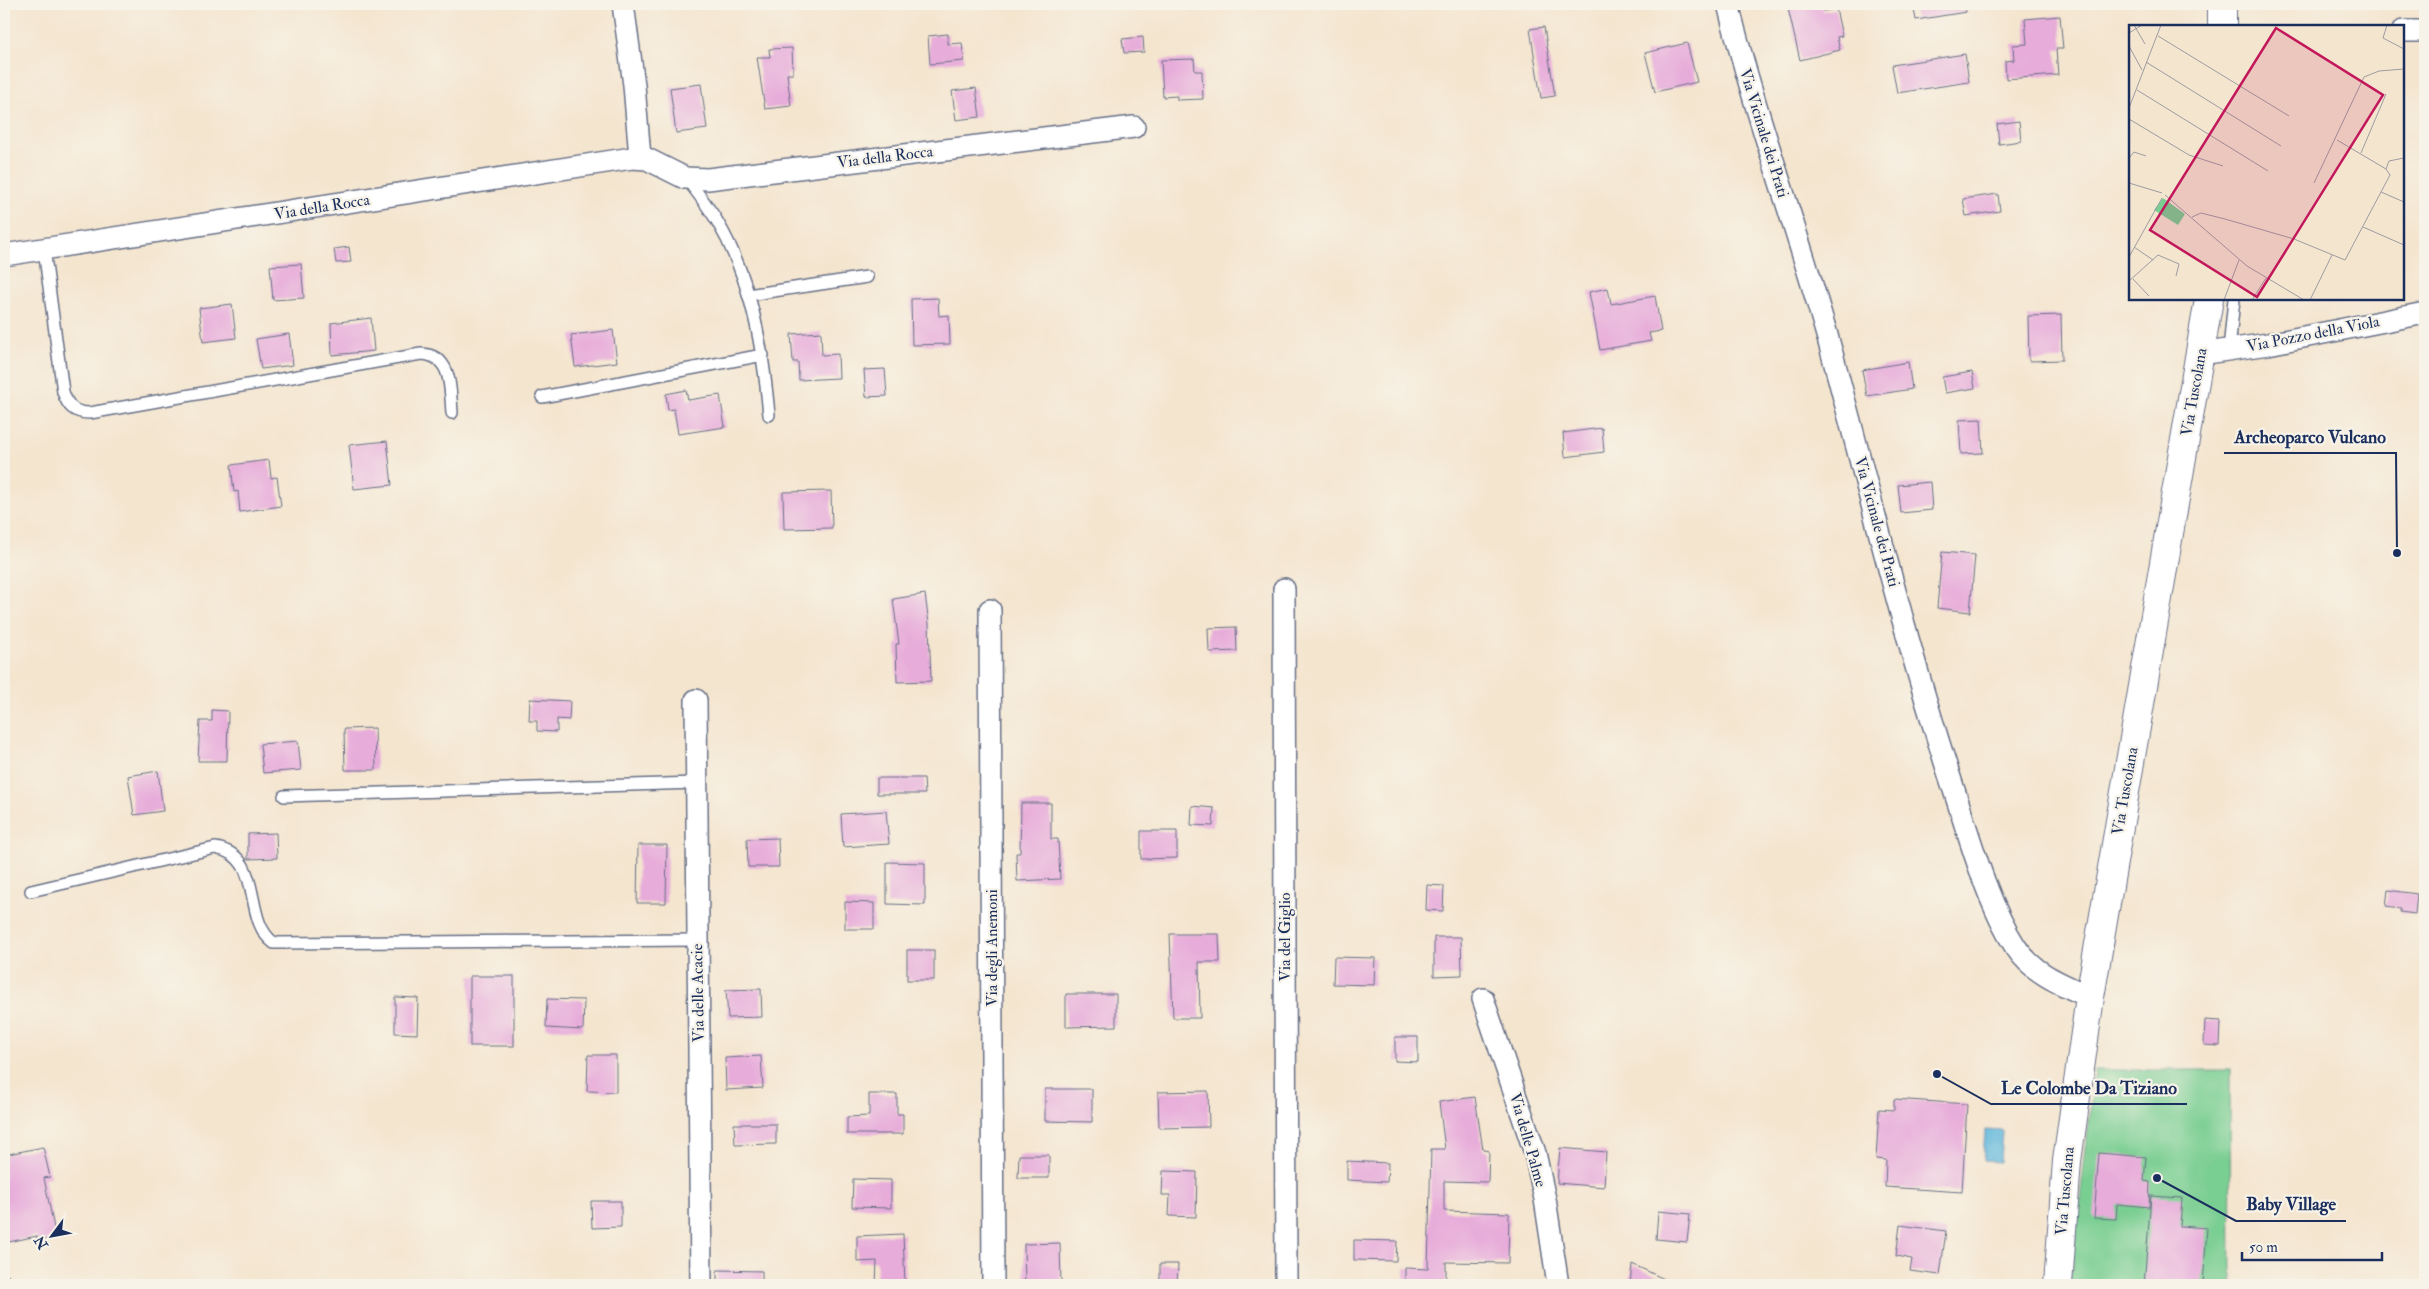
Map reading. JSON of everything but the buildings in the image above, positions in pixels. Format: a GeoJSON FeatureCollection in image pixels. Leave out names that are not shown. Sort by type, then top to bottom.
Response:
{"type":"FeatureCollection","features":[{"type":"Feature","properties":{"kind":"main road"},"geometry":{"type":"LineString","coordinates":[[2222,4],[2222,25]]}},
{"type":"Feature","properties":{"kind":"main road","name":"Via Tuscolana"},"geometry":{"type":"LineString","coordinates":[[2058,1285],[2067,1161],[2090,997],[2208,300]]}},
{"type":"Feature","properties":{"kind":"street"},"geometry":{"type":"LineString","coordinates":[[623,4],[634,85],[640,158]]}},
{"type":"Feature","properties":{"kind":"street","name":"Via Vicinale dei Prati"},"geometry":{"type":"LineString","coordinates":[[1728,4],[1746,74],[1832,353],[1926,702],[1982,872],[2010,937],[2024,959],[2049,978],[2090,997]]}},
{"type":"Feature","properties":{"kind":"street"},"geometry":{"type":"LineString","coordinates":[[2404,31],[2425,31]]}},
{"type":"Feature","properties":{"kind":"street","name":"Via della Rocca"},"geometry":{"type":"LineString","coordinates":[[4,256],[640,158],[685,178],[708,179],[1134,127]]}},
{"type":"Feature","properties":{"kind":"street","name":"Via Pozzo della Viola"},"geometry":{"type":"LineString","coordinates":[[2200,354],[2425,313]]}},
{"type":"Feature","properties":{"kind":"street","name":"Via del Giglio"},"geometry":{"type":"LineString","coordinates":[[1284,589],[1286,1285]]}},
{"type":"Feature","properties":{"kind":"street","name":"Via degli Anemoni"},"geometry":{"type":"LineString","coordinates":[[990,610],[993,1285]]}},
{"type":"Feature","properties":{"kind":"street","name":"Via delle Acacie"},"geometry":{"type":"LineString","coordinates":[[696,700],[701,1285]]}},
{"type":"Feature","properties":{"kind":"street","name":"Via delle Palme"},"geometry":{"type":"LineString","coordinates":[[1483,999],[1535,1153],[1544,1192],[1558,1285]]}},
{"type":"Feature","properties":{"kind":"lane"},"geometry":{"type":"LineString","coordinates":[[685,178],[709,208],[724,233],[748,295],[763,355],[770,415]]}},
{"type":"Feature","properties":{"kind":"lane"},"geometry":{"type":"LineString","coordinates":[[44,249],[63,392],[68,404],[78,412],[90,413],[428,354],[440,360],[445,366],[449,382],[452,413]]}},
{"type":"Feature","properties":{"kind":"lane"},"geometry":{"type":"LineString","coordinates":[[748,295],[866,277]]}},
{"type":"Feature","properties":{"kind":"lane"},"geometry":{"type":"LineString","coordinates":[[2230,350],[2234,300]]}},
{"type":"Feature","properties":{"kind":"lane"},"geometry":{"type":"LineString","coordinates":[[542,397],[763,355]]}},
{"type":"Feature","properties":{"kind":"lane"},"geometry":{"type":"LineString","coordinates":[[284,796],[696,784]]}},
{"type":"Feature","properties":{"kind":"lane"},"geometry":{"type":"LineString","coordinates":[[31,891],[215,848],[233,853],[240,860],[248,878],[261,929],[266,937],[274,943],[698,940]]}},
{"type":"Feature","properties":{"kind":"lane"},"geometry":{"type":"LineString","coordinates":[[4,1281],[6,1285]]}},
{"type":"Feature","properties":{"kind":"green space"},"geometry":{"type":"Polygon","coordinates":[[[2095,1070],[2230,1070],[2231,1285],[2070,1285],[2095,1070]]]}},
{"type":"Feature","properties":{"kind":"water"},"geometry":{"type":"Polygon","coordinates":[[[1985,1129],[2002,1130],[2000,1162],[1983,1161],[1985,1129]]]}},
{"type":"Feature","properties":{"kind":"place","name":"Archeoparco Vulcano"},"geometry":{"type":"Point","coordinates":[2397,553]}},
{"type":"Feature","properties":{"kind":"place","name":"Le Colombe Da Tiziano"},"geometry":{"type":"Point","coordinates":[1937,1074]}},
{"type":"Feature","properties":{"kind":"place","name":"Baby Village"},"geometry":{"type":"Point","coordinates":[2157,1178]}}]}
